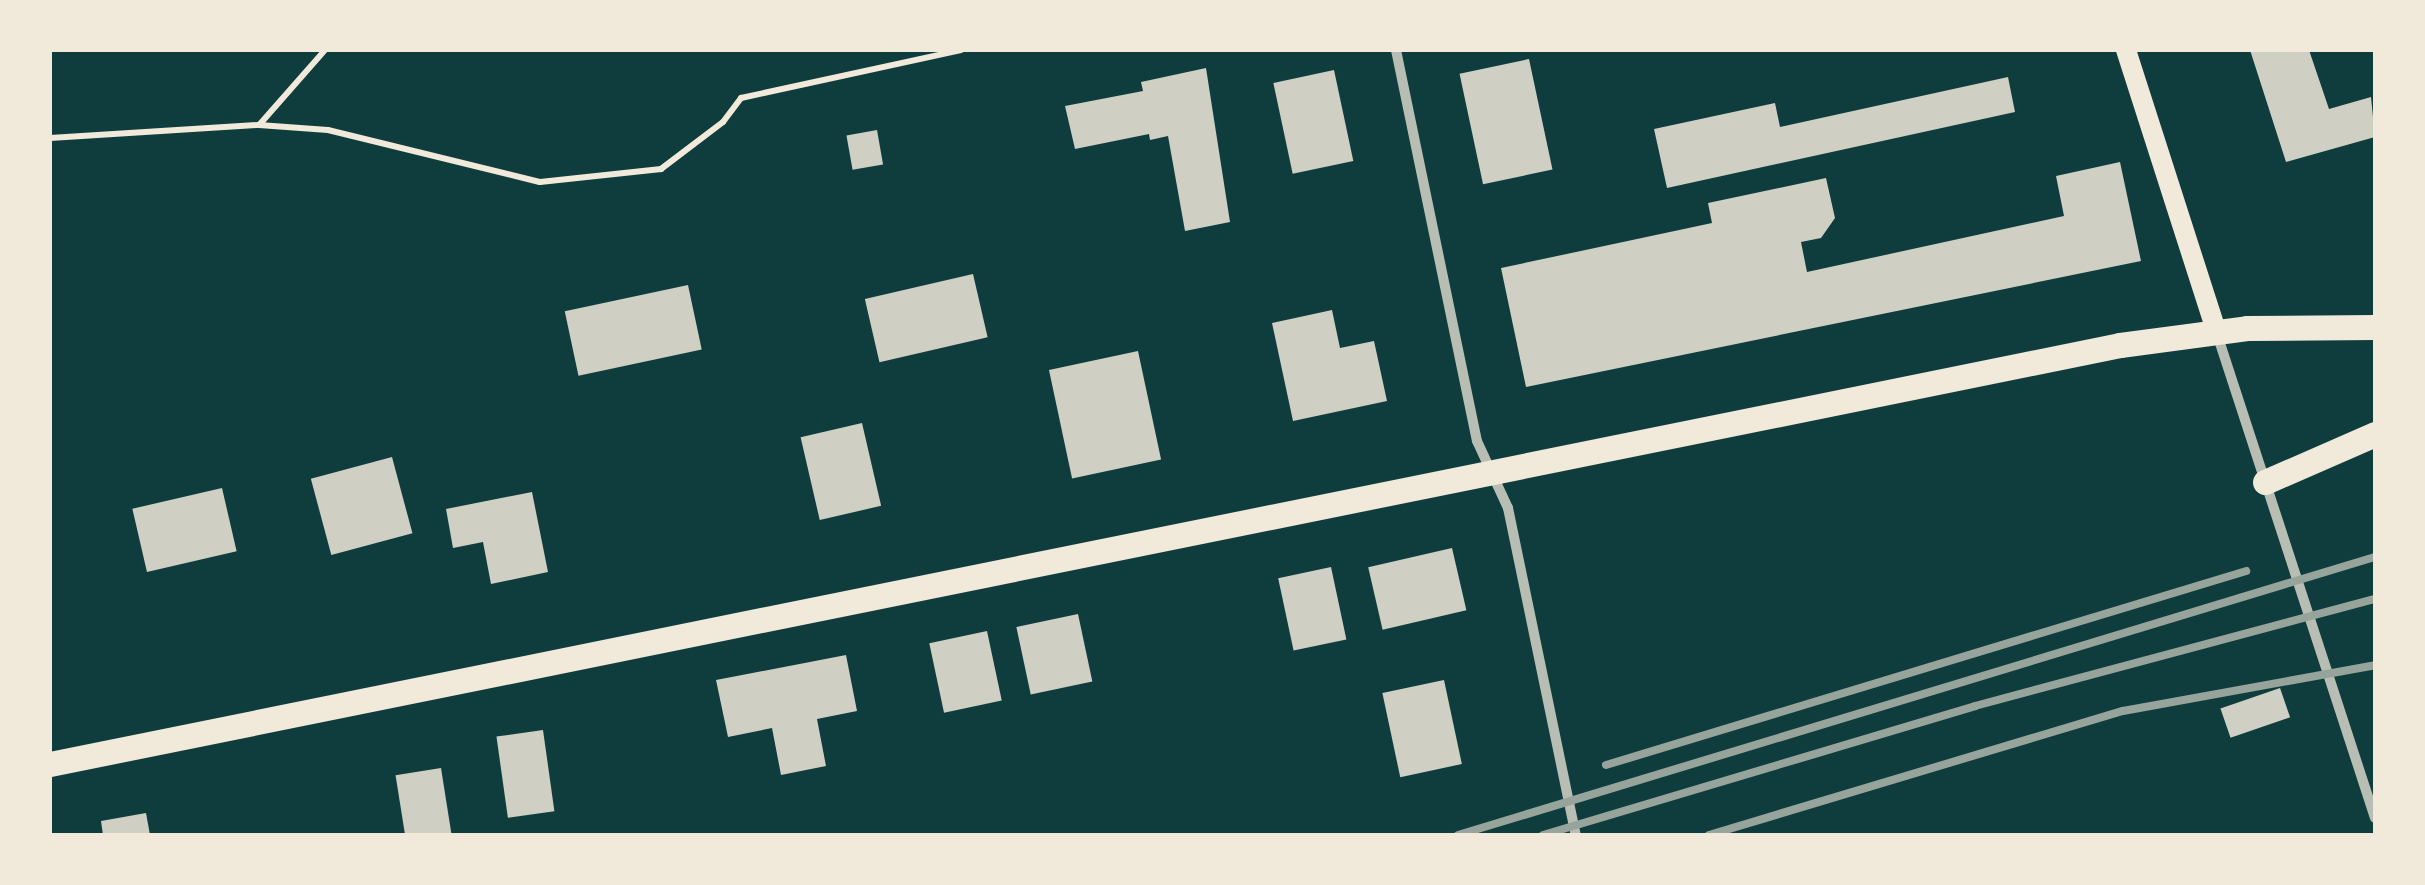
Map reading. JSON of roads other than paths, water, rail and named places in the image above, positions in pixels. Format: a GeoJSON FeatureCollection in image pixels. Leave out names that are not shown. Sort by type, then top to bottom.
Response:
{"type":"FeatureCollection","features":[{"type":"Feature","properties":{"kind":"main road"},"geometry":{"type":"LineString","coordinates":[[2126,50],[2216,330]]}},
{"type":"Feature","properties":{"kind":"main road"},"geometry":{"type":"LineString","coordinates":[[50,764],[1493,475],[2120,345],[2216,330],[2375,326]]}},
{"type":"Feature","properties":{"kind":"main road"},"geometry":{"type":"LineString","coordinates":[[2265,482],[2375,434]]}},
{"type":"Feature","properties":{"kind":"street"},"geometry":{"type":"LineString","coordinates":[[1396,50],[1477,441],[1508,508],[1576,835]]}},
{"type":"Feature","properties":{"kind":"street"},"geometry":{"type":"LineString","coordinates":[[2216,330],[2375,818]]}},
{"type":"Feature","properties":{"kind":"railway"},"geometry":{"type":"LineString","coordinates":[[1458,835],[2375,557]]}},
{"type":"Feature","properties":{"kind":"railway"},"geometry":{"type":"LineString","coordinates":[[1606,765],[2246,571]]}},
{"type":"Feature","properties":{"kind":"railway"},"geometry":{"type":"LineString","coordinates":[[1543,835],[1975,706],[2375,599]]}},
{"type":"Feature","properties":{"kind":"railway"},"geometry":{"type":"LineString","coordinates":[[1709,835],[2123,711],[2375,665]]}}]}
